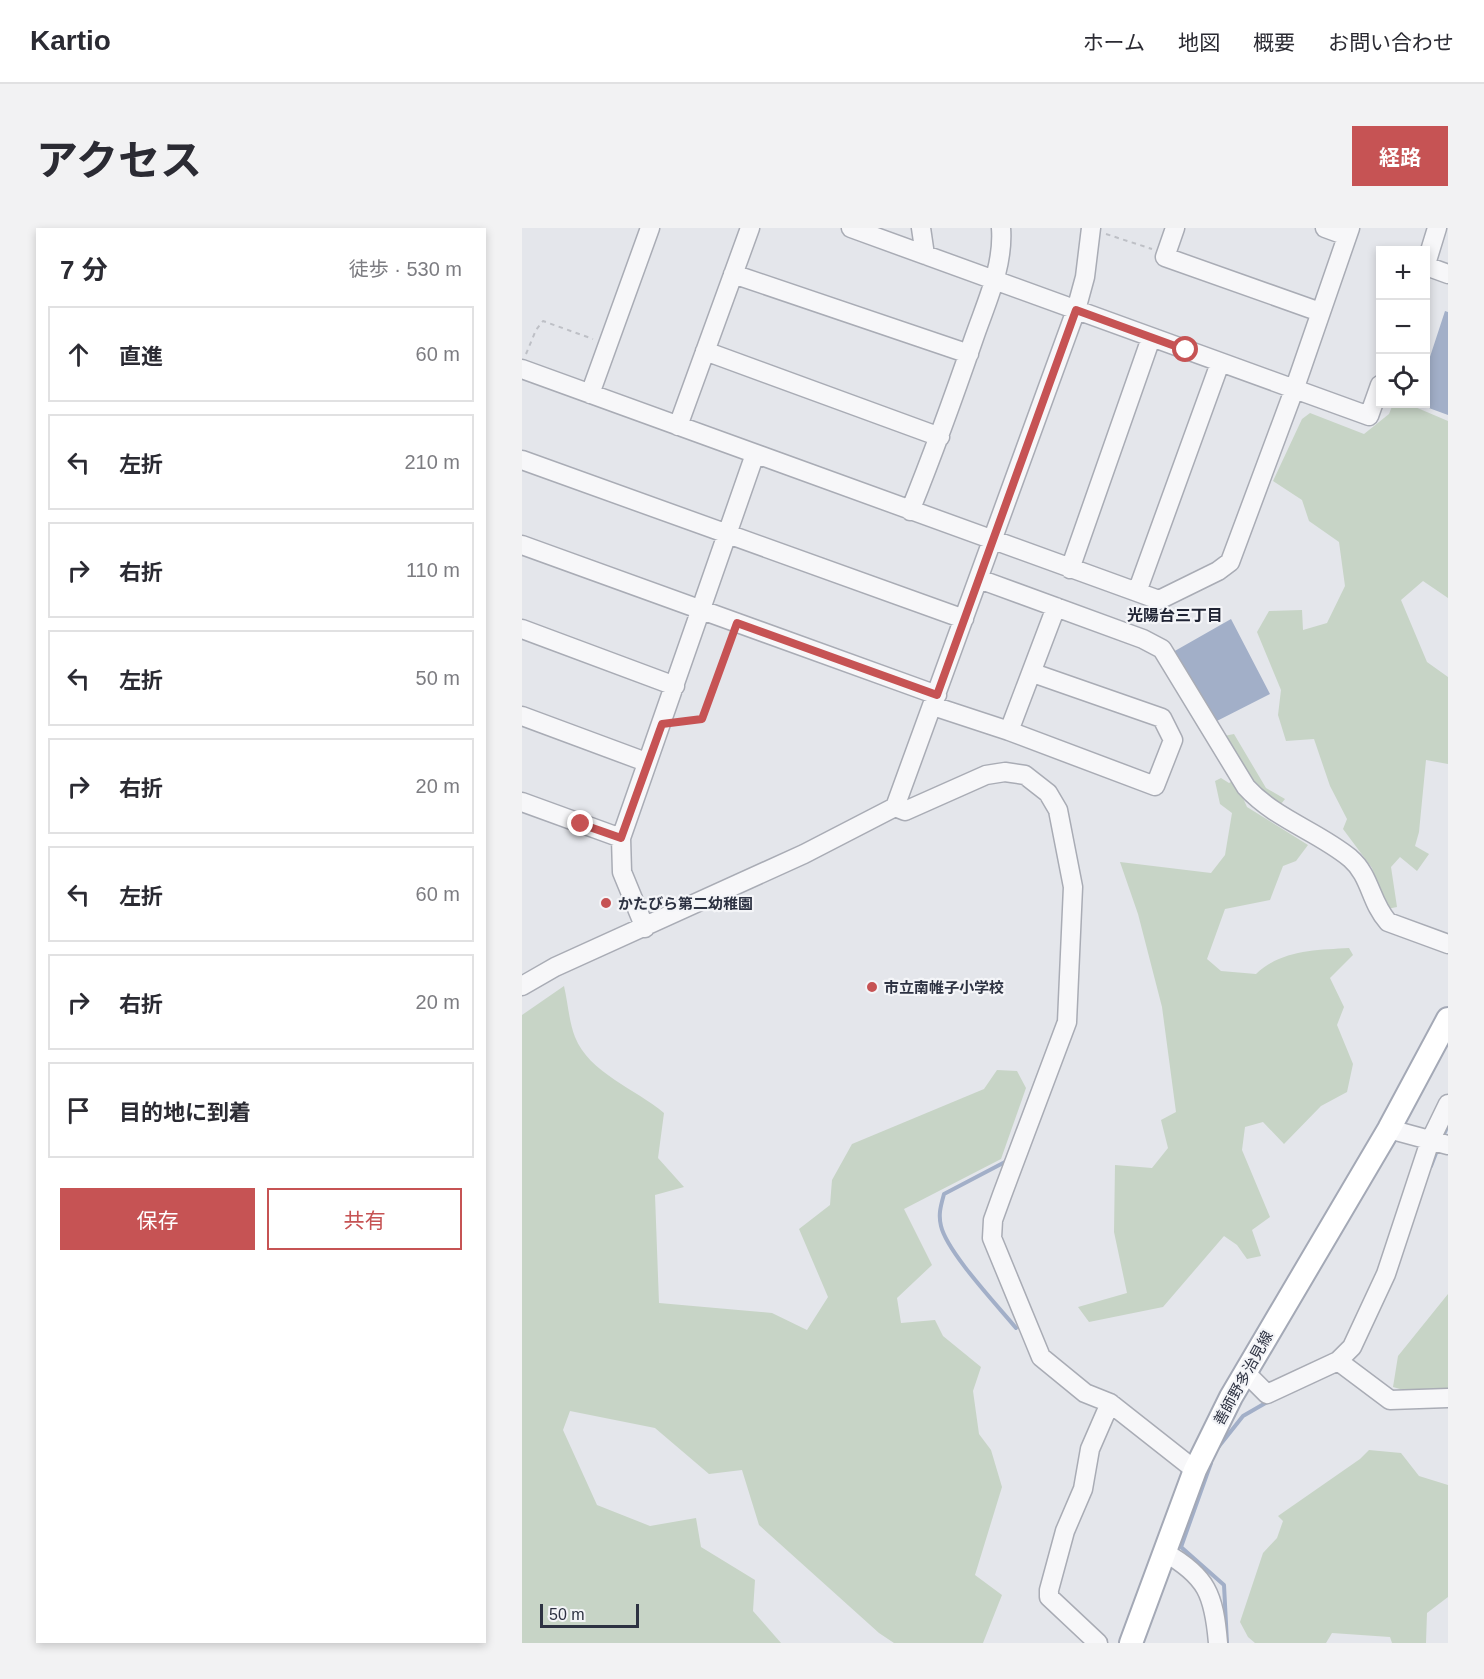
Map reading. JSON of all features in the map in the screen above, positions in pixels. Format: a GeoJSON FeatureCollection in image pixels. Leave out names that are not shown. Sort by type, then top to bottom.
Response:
{"type":"FeatureCollection","features":[{"type":"Feature","properties":{"kind":"main road","name":"善師野多治見線"},"geometry":{"type":"LineString","coordinates":[[1131,1643],[1195,1470],[1245,1372],[1389,1129],[1448,1019]]}},
{"type":"Feature","properties":{"kind":"street"},"geometry":{"type":"LineString","coordinates":[[590,393],[650,228]]}},
{"type":"Feature","properties":{"kind":"street"},"geometry":{"type":"LineString","coordinates":[[678,426],[750,228]]}},
{"type":"Feature","properties":{"kind":"street"},"geometry":{"type":"LineString","coordinates":[[851,228],[1369,416],[1376,396]]}},
{"type":"Feature","properties":{"kind":"street"},"geometry":{"type":"LineString","coordinates":[[921,228],[925,255]]}},
{"type":"Feature","properties":{"kind":"street"},"geometry":{"type":"LineString","coordinates":[[910,510],[940,437],[995,279],[1002,246],[1001,228]]}},
{"type":"Feature","properties":{"kind":"street"},"geometry":{"type":"LineString","coordinates":[[1175,228],[1164,257],[1320,312]]}},
{"type":"Feature","properties":{"kind":"street"},"geometry":{"type":"LineString","coordinates":[[524,363],[590,393],[678,426],[1159,600],[1218,571],[1230,562],[1294,390],[1349,232],[1325,228]]}},
{"type":"Feature","properties":{"kind":"street"},"geometry":{"type":"LineString","coordinates":[[1430,250],[1437,228]]}},
{"type":"Feature","properties":{"kind":"street"},"geometry":{"type":"LineString","coordinates":[[522,986],[555,967],[804,854],[895,807],[1076,310],[1085,277],[1091,229]]}},
{"type":"Feature","properties":{"kind":"street"},"geometry":{"type":"LineString","coordinates":[[1430,267],[1448,274]]}},
{"type":"Feature","properties":{"kind":"street"},"geometry":{"type":"LineString","coordinates":[[734,274],[969,354]]}},
{"type":"Feature","properties":{"kind":"street"},"geometry":{"type":"LineString","coordinates":[[1070,568],[1151,338]]}},
{"type":"Feature","properties":{"kind":"street"},"geometry":{"type":"LineString","coordinates":[[705,351],[940,437]]}},
{"type":"Feature","properties":{"kind":"street"},"geometry":{"type":"LineString","coordinates":[[1137,592],[1220,363]]}},
{"type":"Feature","properties":{"kind":"street"},"geometry":{"type":"LineString","coordinates":[[645,928],[622,872],[621,838],[646,762],[675,686],[725,533],[755,454]]}},
{"type":"Feature","properties":{"kind":"street"},"geometry":{"type":"LineString","coordinates":[[522,460],[964,620]]}},
{"type":"Feature","properties":{"kind":"street"},"geometry":{"type":"LineString","coordinates":[[522,545],[701,609],[1155,786],[1173,740],[1162,718],[1033,673]]}},
{"type":"Feature","properties":{"kind":"street"},"geometry":{"type":"LineString","coordinates":[[979,579],[1143,639],[1162,649],[1246,787],[1261,804],[1350,858],[1366,876],[1380,914],[1388,922],[1448,944]]}},
{"type":"Feature","properties":{"kind":"street"},"geometry":{"type":"LineString","coordinates":[[1009,731],[1033,673],[1056,607]]}},
{"type":"Feature","properties":{"kind":"street"},"geometry":{"type":"LineString","coordinates":[[522,629],[675,686]]}},
{"type":"Feature","properties":{"kind":"street"},"geometry":{"type":"LineString","coordinates":[[522,716],[646,762]]}},
{"type":"Feature","properties":{"kind":"street"},"geometry":{"type":"LineString","coordinates":[[895,807],[905,811],[986,775],[1005,772],[1025,775],[1048,793],[1058,810],[1073,887],[1067,1022],[993,1220],[992,1238],[1041,1357],[1085,1393],[1110,1403],[1195,1470]]}},
{"type":"Feature","properties":{"kind":"street"},"geometry":{"type":"LineString","coordinates":[[522,802],[621,838]]}},
{"type":"Feature","properties":{"kind":"street"},"geometry":{"type":"LineString","coordinates":[[1345,1367],[1352,1347],[1382,1285],[1439,1143],[1448,1104]]}},
{"type":"Feature","properties":{"kind":"street"},"geometry":{"type":"LineString","coordinates":[[1389,1129],[1439,1143]]}},
{"type":"Feature","properties":{"kind":"street"},"geometry":{"type":"LineString","coordinates":[[1245,1372],[1267,1394],[1345,1367]]}},
{"type":"Feature","properties":{"kind":"street"},"geometry":{"type":"LineString","coordinates":[[1345,1367],[1390,1400],[1448,1398]]}},
{"type":"Feature","properties":{"kind":"street"},"geometry":{"type":"LineString","coordinates":[[1098,1643],[1049,1598],[1049,1590],[1065,1531],[1083,1489],[1090,1449],[1110,1403]]}},
{"type":"Feature","properties":{"kind":"street"},"geometry":{"type":"LineString","coordinates":[[1164,1552],[1183,1563],[1203,1582],[1215,1610],[1218,1643]]}},
{"type":"Feature","properties":{"kind":"path"},"geometry":{"type":"LineString","coordinates":[[1091,229],[1166,254]]}},
{"type":"Feature","properties":{"kind":"path"},"geometry":{"type":"LineString","coordinates":[[524,363],[536,330],[543,321],[608,344]]}},
{"type":"Feature","properties":{"kind":"path"},"geometry":{"type":"LineString","coordinates":[[662,724],[702,719],[737,623]]}},
{"type":"Feature","properties":{"kind":"green space"},"geometry":{"type":"Polygon","coordinates":[[[1391,408],[1417,408],[1448,421],[1448,598],[1423,581],[1401,600],[1427,662],[1448,677],[1448,764],[1426,760],[1419,832],[1415,846],[1429,854],[1417,871],[1400,857],[1391,867],[1397,907],[1387,909],[1372,868],[1343,829],[1347,819],[1330,786],[1314,739],[1286,741],[1278,715],[1281,690],[1257,632],[1269,611],[1302,610],[1303,630],[1327,623],[1345,586],[1339,542],[1309,521],[1302,500],[1273,481],[1302,419],[1310,413],[1364,434],[1389,414],[1391,408]]]}},
{"type":"Feature","properties":{"kind":"green space"},"geometry":{"type":"Polygon","coordinates":[[[1234,734],[1266,788],[1285,799],[1277,809],[1252,791],[1243,798],[1247,807],[1308,845],[1296,861],[1283,866],[1270,900],[1225,909],[1207,959],[1221,971],[1256,974],[1276,960],[1288,956],[1312,951],[1349,948],[1353,955],[1330,978],[1344,1007],[1337,1025],[1353,1064],[1347,1092],[1321,1106],[1284,1144],[1263,1122],[1245,1127],[1242,1150],[1270,1217],[1252,1230],[1261,1256],[1247,1259],[1237,1245],[1224,1236],[1163,1307],[1089,1322],[1078,1307],[1127,1293],[1114,1232],[1115,1165],[1152,1168],[1168,1148],[1161,1120],[1176,1112],[1162,1007],[1138,914],[1120,862],[1211,873],[1225,855],[1232,813],[1220,804],[1215,781],[1221,778],[1229,783],[1242,776],[1224,736],[1234,734]]]}},
{"type":"Feature","properties":{"kind":"green space"},"geometry":{"type":"Polygon","coordinates":[[[564,986],[573,1031],[582,1050],[602,1071],[664,1113],[658,1158],[684,1187],[655,1195],[659,1303],[772,1313],[807,1330],[828,1297],[799,1229],[830,1205],[832,1180],[852,1144],[984,1089],[997,1070],[1017,1071],[1026,1088],[1001,1159],[904,1209],[932,1265],[897,1298],[901,1323],[935,1320],[943,1336],[981,1367],[973,1391],[979,1434],[991,1450],[1002,1487],[975,1575],[1002,1595],[983,1643],[894,1643],[879,1633],[759,1525],[742,1470],[709,1474],[655,1428],[570,1411],[563,1430],[597,1505],[650,1526],[696,1518],[701,1547],[755,1580],[753,1611],[781,1643],[522,1643],[522,1015],[564,986]]]}},
{"type":"Feature","properties":{"kind":"green space"},"geometry":{"type":"Polygon","coordinates":[[[1448,1294],[1448,1390],[1407,1391],[1393,1387],[1398,1356],[1448,1294]]]}},
{"type":"Feature","properties":{"kind":"green space"},"geometry":{"type":"Polygon","coordinates":[[[1369,1450],[1401,1453],[1419,1476],[1448,1485],[1448,1597],[1427,1613],[1426,1643],[1392,1643],[1390,1637],[1332,1633],[1326,1643],[1255,1643],[1248,1637],[1240,1622],[1263,1553],[1277,1538],[1283,1521],[1278,1516],[1360,1459],[1369,1450]]]}},
{"type":"Feature","properties":{"kind":"water"},"geometry":{"type":"Polygon","coordinates":[[[1445,311],[1448,312],[1448,415],[1429,408],[1430,357],[1445,311]]]}},
{"type":"Feature","properties":{"kind":"water"},"geometry":{"type":"Polygon","coordinates":[[[1231,619],[1270,694],[1209,725],[1173,652],[1231,619]]]}},
{"type":"Feature","properties":{"kind":"waterway"},"geometry":{"type":"LineString","coordinates":[[1442,1139],[1448,1125]]}},
{"type":"Feature","properties":{"kind":"waterway"},"geometry":{"type":"LineString","coordinates":[[1431,1166],[1438,1148]]}},
{"type":"Feature","properties":{"kind":"waterway"},"geometry":{"type":"LineString","coordinates":[[1008,1158],[1005,1162],[944,1194],[940,1217],[945,1237],[953,1250],[1016,1328]]}},
{"type":"Feature","properties":{"kind":"waterway"},"geometry":{"type":"LineString","coordinates":[[1216,1450],[1243,1416],[1269,1401]]}},
{"type":"Feature","properties":{"kind":"waterway"},"geometry":{"type":"LineString","coordinates":[[1211,1463],[1181,1547],[1224,1585],[1227,1643]]}},
{"type":"Feature","properties":{"kind":"place","name":"かたびら第二幼稚園"},"geometry":{"type":"Point","coordinates":[606,903]}},
{"type":"Feature","properties":{"kind":"place","name":"市立南帷子小学校"},"geometry":{"type":"Point","coordinates":[872,987]}},
{"type":"Feature","properties":{"kind":"district","name":"光陽台三丁目"},"geometry":{"type":"Point","coordinates":[1175,615]}},
{"type":"Feature","properties":{"kind":"route"},"geometry":{"type":"LineString","coordinates":[[581,824],[621,838],[646,762],[662,724],[702,719],[737,623],[937,695],[1076,310],[1186,350]]}}]}
